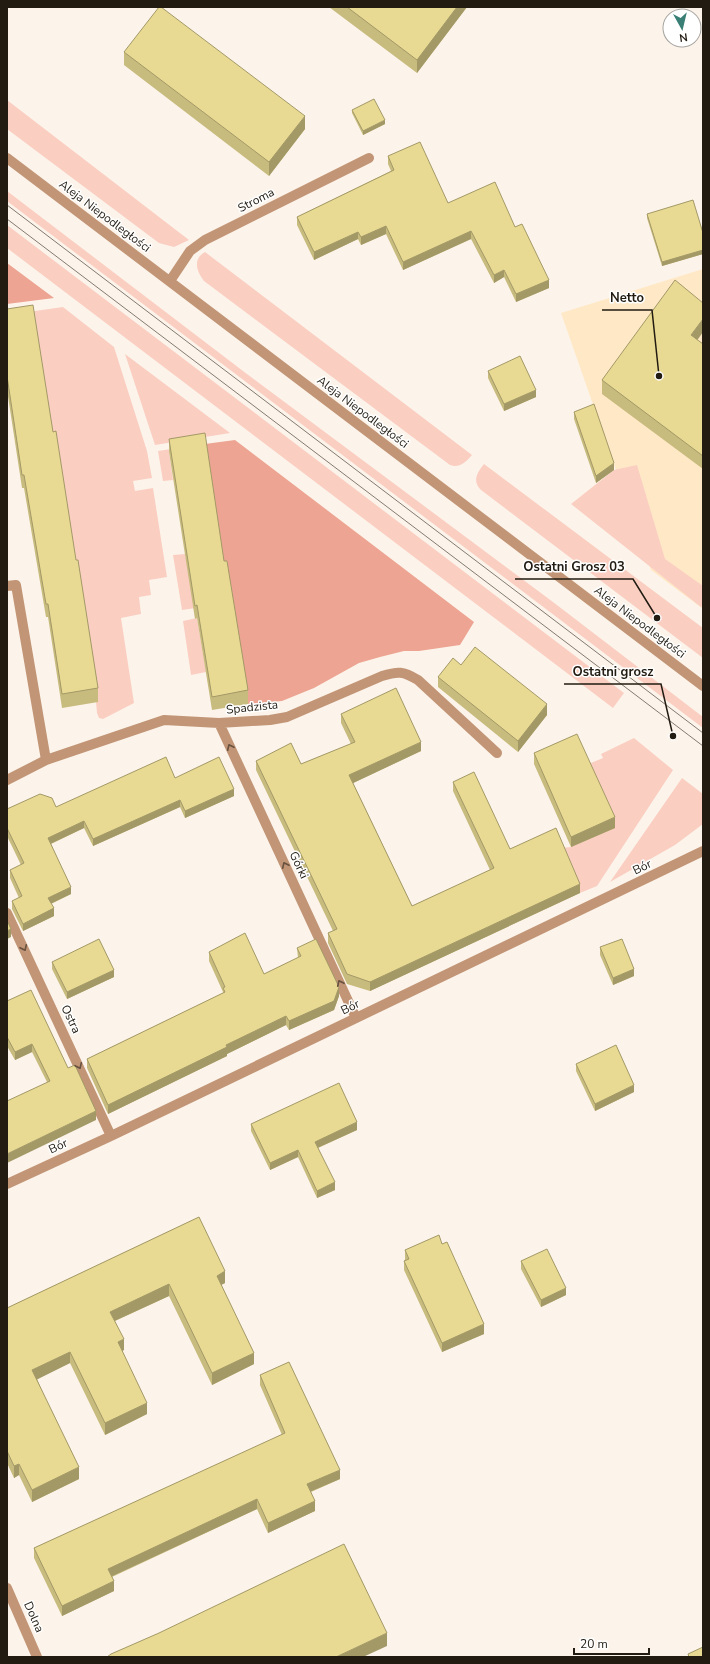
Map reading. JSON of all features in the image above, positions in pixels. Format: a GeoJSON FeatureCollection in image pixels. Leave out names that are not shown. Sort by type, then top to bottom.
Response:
{"type":"FeatureCollection","features":[{"type":"Feature","properties":{"kind":"street","name":"Aleja Niepodległości"},"geometry":{"type":"LineString","coordinates":[[7,158],[703,686]]}},
{"type":"Feature","properties":{"kind":"street","name":"Stroma"},"geometry":{"type":"LineString","coordinates":[[170,281],[190,251],[205,240],[369,158]]}},
{"type":"Feature","properties":{"kind":"street"},"geometry":{"type":"LineString","coordinates":[[7,586],[16,585],[46,760]]}},
{"type":"Feature","properties":{"kind":"street","name":"Spadzista"},"geometry":{"type":"LineString","coordinates":[[7,780],[46,760],[164,720],[219,723],[264,721],[287,717],[382,676],[396,672],[407,674],[418,680],[497,753]]}},
{"type":"Feature","properties":{"kind":"street","name":"Górki"},"geometry":{"type":"LineString","coordinates":[[219,723],[356,1018]]}},
{"type":"Feature","properties":{"kind":"street","name":"Bór"},"geometry":{"type":"LineString","coordinates":[[7,1184],[111,1136],[703,850]]}},
{"type":"Feature","properties":{"kind":"street","name":"Ostra"},"geometry":{"type":"LineString","coordinates":[[7,913],[111,1136]]}},
{"type":"Feature","properties":{"kind":"street","name":"Dolna"},"geometry":{"type":"LineString","coordinates":[[7,1588],[37,1657]]}},
{"type":"Feature","properties":{"kind":"shaded area"},"geometry":{"type":"Polygon","coordinates":[[[7,100],[189,240],[174,247],[159,243],[7,129],[7,100]]]}},
{"type":"Feature","properties":{"kind":"shaded area"},"geometry":{"type":"Polygon","coordinates":[[[7,191],[243,371],[553,602],[703,717],[703,728],[7,201],[7,191]]]}},
{"type":"Feature","properties":{"kind":"shaded area"},"geometry":{"type":"Polygon","coordinates":[[[7,225],[624,693],[613,708],[7,248],[7,225]]]}},
{"type":"Feature","properties":{"kind":"shaded area"},"geometry":{"type":"Polygon","coordinates":[[[205,252],[472,455],[460,465],[450,465],[204,281],[199,274],[197,262],[198,258],[205,252]]]}},
{"type":"Feature","properties":{"kind":"shaded area"},"geometry":{"type":"Polygon","coordinates":[[[7,263],[54,298],[7,304],[7,263]]]}},
{"type":"Feature","properties":{"kind":"shaded area"},"geometry":{"type":"Polygon","coordinates":[[[703,269],[703,609],[651,570],[561,313],[703,269]]]}},
{"type":"Feature","properties":{"kind":"shaded area"},"geometry":{"type":"Polygon","coordinates":[[[63,307],[114,347],[147,451],[152,478],[133,481],[135,491],[153,488],[167,577],[149,580],[151,595],[139,597],[141,614],[121,618],[134,703],[103,719],[99,718],[97,713],[96,702],[98,701],[7,315],[63,307]]]}},
{"type":"Feature","properties":{"kind":"shaded area"},"geometry":{"type":"Polygon","coordinates":[[[125,354],[230,433],[155,445],[125,354]]]}},
{"type":"Feature","properties":{"kind":"shaded area"},"geometry":{"type":"Polygon","coordinates":[[[235,440],[474,622],[460,645],[419,651],[404,651],[380,657],[359,663],[314,688],[282,701],[248,704],[227,575],[224,575],[205,444],[235,440]]]}},
{"type":"Feature","properties":{"kind":"shaded area"},"geometry":{"type":"Polygon","coordinates":[[[204,444],[169,452],[173,480],[163,481],[158,451],[204,444]]]}},
{"type":"Feature","properties":{"kind":"shaded area"},"geometry":{"type":"Polygon","coordinates":[[[484,464],[703,628],[703,658],[481,490],[478,487],[476,477],[484,464]]]}},
{"type":"Feature","properties":{"kind":"shaded area"},"geometry":{"type":"Polygon","coordinates":[[[637,465],[665,559],[703,586],[703,604],[701,607],[571,504],[614,470],[637,465]]]}},
{"type":"Feature","properties":{"kind":"shaded area"},"geometry":{"type":"Polygon","coordinates":[[[185,554],[196,608],[182,610],[173,555],[185,554]]]}},
{"type":"Feature","properties":{"kind":"shaded area"},"geometry":{"type":"Polygon","coordinates":[[[197,618],[206,672],[191,675],[183,621],[197,618]]]}},
{"type":"Feature","properties":{"kind":"shaded area"},"geometry":{"type":"Polygon","coordinates":[[[634,738],[673,770],[597,886],[580,893],[561,848],[571,847],[586,765],[603,758],[601,754],[634,738]]]}},
{"type":"Feature","properties":{"kind":"shaded area"},"geometry":{"type":"Polygon","coordinates":[[[682,778],[703,794],[703,824],[675,845],[610,882],[682,778]]]}},
{"type":"Feature","properties":{"kind":"building"},"geometry":{"type":"Polygon","coordinates":[[[159,7],[305,116],[269,162],[124,52],[159,7]]]}},
{"type":"Feature","properties":{"kind":"building"},"geometry":{"type":"Polygon","coordinates":[[[347,7],[457,7],[417,60],[347,7]]]}},
{"type":"Feature","properties":{"kind":"building"},"geometry":{"type":"Polygon","coordinates":[[[374,99],[385,120],[363,131],[352,110],[374,99]]]}},
{"type":"Feature","properties":{"kind":"building"},"geometry":{"type":"Polygon","coordinates":[[[420,142],[448,203],[495,182],[515,227],[522,224],[549,280],[516,294],[504,270],[494,275],[471,231],[403,262],[386,226],[361,237],[358,232],[314,252],[297,217],[394,170],[388,156],[420,142]]]}},
{"type":"Feature","properties":{"kind":"building"},"geometry":{"type":"Polygon","coordinates":[[[693,200],[703,233],[703,250],[662,262],[647,214],[693,200]]]}},
{"type":"Feature","properties":{"kind":"building"},"geometry":{"type":"Polygon","coordinates":[[[675,280],[703,303],[703,319],[691,335],[703,344],[703,456],[602,380],[675,280]]]}},
{"type":"Feature","properties":{"kind":"building"},"geometry":{"type":"Polygon","coordinates":[[[33,305],[53,432],[56,431],[76,560],[78,560],[98,688],[62,694],[48,604],[46,604],[24,475],[22,475],[7,376],[7,309],[33,305]]]}},
{"type":"Feature","properties":{"kind":"building"},"geometry":{"type":"Polygon","coordinates":[[[520,356],[536,390],[504,404],[488,371],[520,356]]]}},
{"type":"Feature","properties":{"kind":"building"},"geometry":{"type":"Polygon","coordinates":[[[594,404],[614,463],[596,476],[574,412],[594,404]]]}},
{"type":"Feature","properties":{"kind":"building"},"geometry":{"type":"Polygon","coordinates":[[[205,433],[224,561],[227,561],[248,690],[212,697],[197,605],[195,606],[169,439],[205,433]]]}},
{"type":"Feature","properties":{"kind":"building"},"geometry":{"type":"Polygon","coordinates":[[[475,647],[547,704],[518,741],[438,677],[453,658],[461,665],[475,647]]]}},
{"type":"Feature","properties":{"kind":"building"},"geometry":{"type":"Polygon","coordinates":[[[396,688],[421,742],[349,775],[412,906],[494,868],[453,782],[474,772],[510,849],[556,828],[580,884],[370,982],[347,974],[328,933],[337,929],[256,761],[291,743],[301,764],[355,742],[341,714],[396,688]]]}},
{"type":"Feature","properties":{"kind":"building"},"geometry":{"type":"Polygon","coordinates":[[[577,734],[615,817],[571,837],[534,753],[577,734]]]}},
{"type":"Feature","properties":{"kind":"building"},"geometry":{"type":"Polygon","coordinates":[[[166,757],[175,778],[219,757],[234,789],[185,811],[180,800],[93,839],[84,821],[48,838],[71,887],[48,898],[54,908],[23,924],[12,901],[22,896],[10,870],[24,863],[7,828],[7,809],[40,794],[52,798],[56,807],[166,757]]]}},
{"type":"Feature","properties":{"kind":"building"},"geometry":{"type":"Polygon","coordinates":[[[7,920],[11,929],[7,931],[7,920]]]}},
{"type":"Feature","properties":{"kind":"building"},"geometry":{"type":"Polygon","coordinates":[[[245,933],[264,974],[301,956],[297,948],[316,939],[339,987],[334,1001],[289,1021],[286,1016],[226,1045],[227,1047],[108,1105],[87,1059],[225,992],[223,988],[225,987],[209,952],[245,933]]]}},
{"type":"Feature","properties":{"kind":"building"},"geometry":{"type":"Polygon","coordinates":[[[99,939],[114,970],[67,992],[52,962],[99,939]]]}},
{"type":"Feature","properties":{"kind":"building"},"geometry":{"type":"Polygon","coordinates":[[[622,939],[634,969],[613,978],[600,947],[622,939]]]}},
{"type":"Feature","properties":{"kind":"building"},"geometry":{"type":"Polygon","coordinates":[[[31,990],[68,1068],[75,1065],[96,1111],[7,1154],[7,1101],[50,1081],[32,1044],[15,1052],[7,1037],[7,1001],[31,990]]]}},
{"type":"Feature","properties":{"kind":"building"},"geometry":{"type":"Polygon","coordinates":[[[616,1045],[634,1085],[595,1104],[576,1064],[616,1045]]]}},
{"type":"Feature","properties":{"kind":"building"},"geometry":{"type":"Polygon","coordinates":[[[339,1083],[357,1122],[315,1142],[335,1182],[317,1191],[298,1150],[270,1163],[251,1124],[339,1083]]]}},
{"type":"Feature","properties":{"kind":"building"},"geometry":{"type":"Polygon","coordinates":[[[199,1217],[225,1271],[217,1276],[254,1353],[212,1373],[169,1284],[110,1312],[124,1339],[118,1342],[147,1403],[105,1423],[70,1352],[32,1370],[79,1467],[32,1490],[19,1464],[14,1466],[7,1451],[7,1308],[199,1217]]]}},
{"type":"Feature","properties":{"kind":"building"},"geometry":{"type":"Polygon","coordinates":[[[439,1235],[442,1244],[447,1242],[484,1324],[442,1343],[404,1261],[409,1259],[405,1250],[439,1235]]]}},
{"type":"Feature","properties":{"kind":"building"},"geometry":{"type":"Polygon","coordinates":[[[547,1249],[566,1288],[541,1300],[521,1261],[547,1249]]]}},
{"type":"Feature","properties":{"kind":"building"},"geometry":{"type":"Polygon","coordinates":[[[289,1362],[340,1470],[307,1484],[315,1501],[268,1523],[257,1499],[108,1569],[114,1581],[62,1606],[34,1548],[285,1433],[260,1375],[289,1362]]]}},
{"type":"Feature","properties":{"kind":"building"},"geometry":{"type":"Polygon","coordinates":[[[344,1544],[387,1633],[336,1657],[107,1657],[111,1654],[159,1633],[344,1544]]]}},
{"type":"Feature","properties":{"kind":"building"},"geometry":{"type":"Polygon","coordinates":[[[703,1647],[703,1657],[689,1657],[688,1654],[703,1647]]]}},
{"type":"Feature","properties":{"kind":"tram line"},"geometry":{"type":"LineString","coordinates":[[7,205],[703,733]]}},
{"type":"Feature","properties":{"kind":"tram line"},"geometry":{"type":"LineString","coordinates":[[7,219],[703,746]]}},
{"type":"Feature","properties":{"kind":"place","name":"Netto"},"geometry":{"type":"Point","coordinates":[659,376]}},
{"type":"Feature","properties":{"kind":"place","name":"Ostatni Grosz 03"},"geometry":{"type":"Point","coordinates":[657,618]}},
{"type":"Feature","properties":{"kind":"place","name":"Ostatni grosz"},"geometry":{"type":"Point","coordinates":[673,736]}}]}
